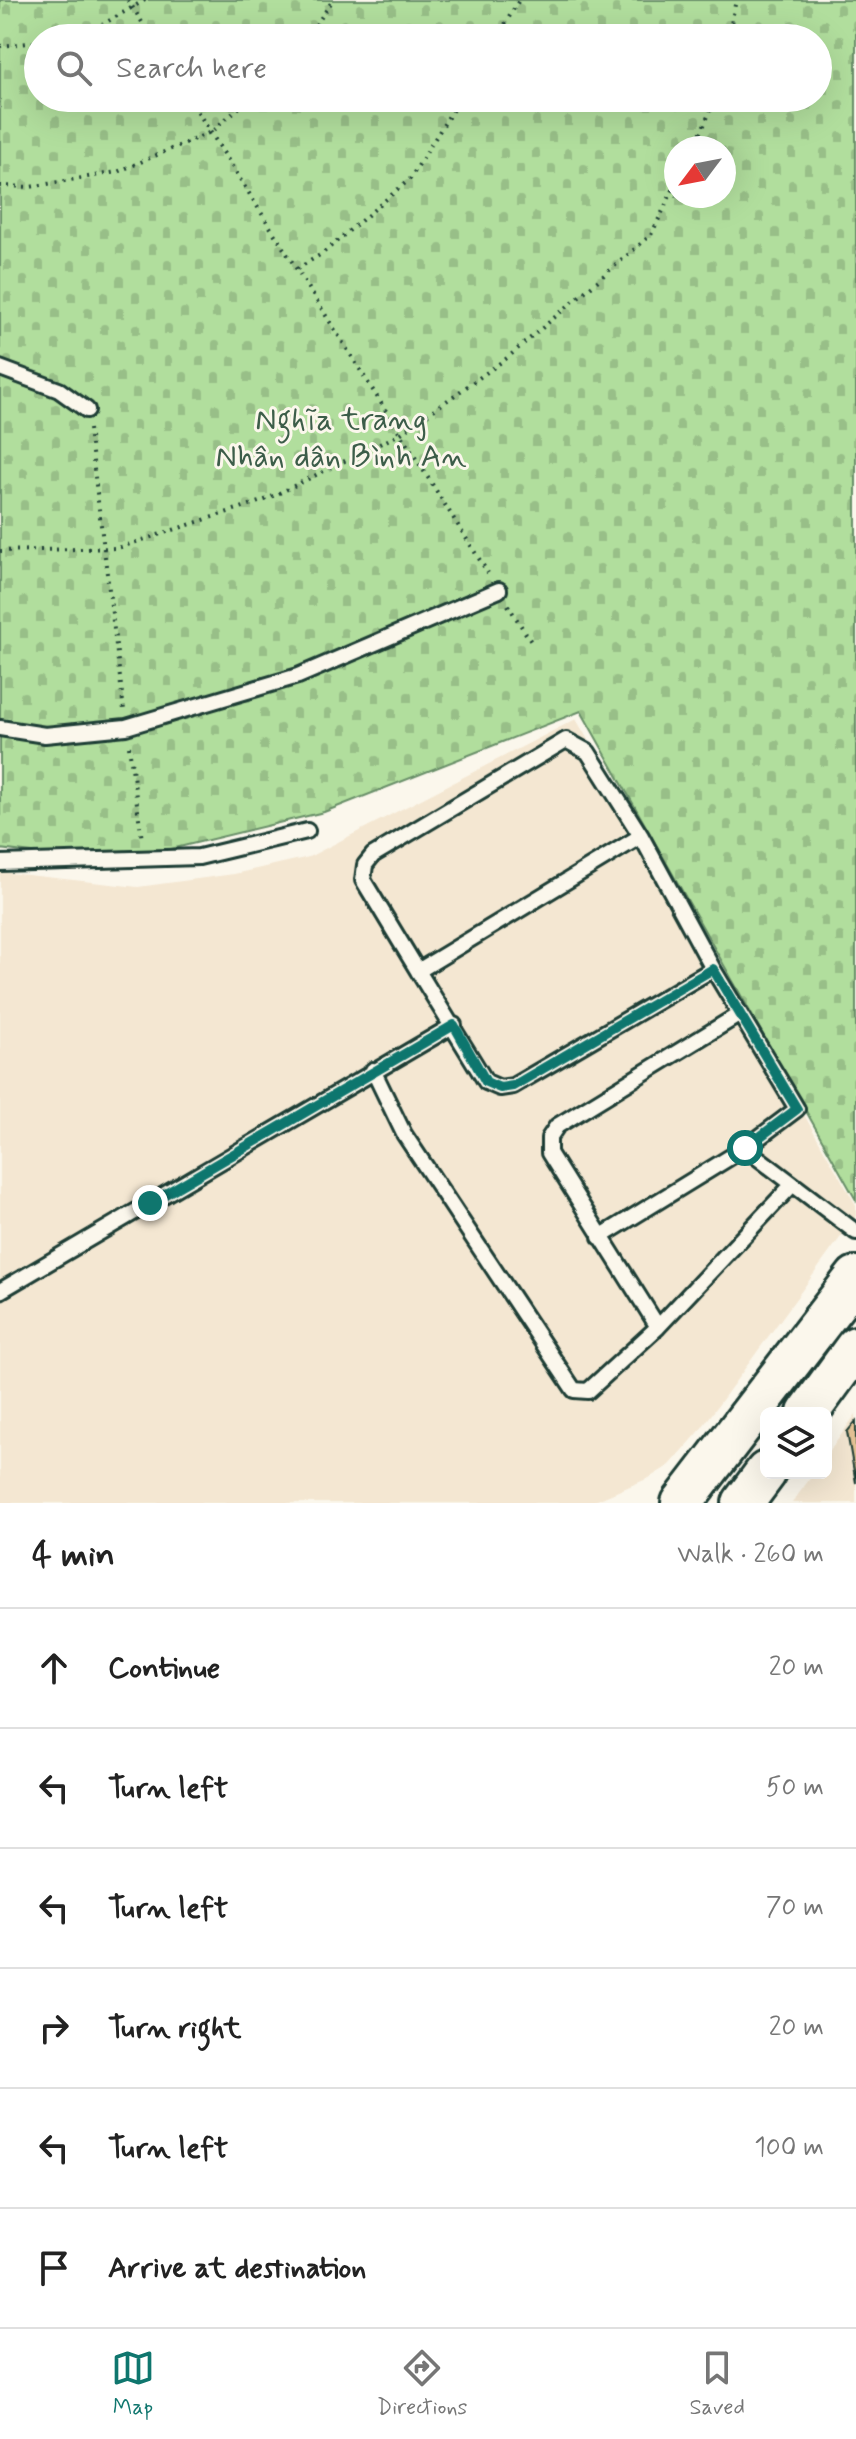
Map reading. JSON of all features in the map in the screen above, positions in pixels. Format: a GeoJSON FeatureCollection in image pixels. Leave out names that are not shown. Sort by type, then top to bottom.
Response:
{"type":"FeatureCollection","features":[{"type":"Feature","properties":{"kind":"main road"},"geometry":{"type":"LineString","coordinates":[[682,1503],[856,1277]]}},
{"type":"Feature","properties":{"kind":"main road"},"geometry":{"type":"LineString","coordinates":[[812,1407],[856,1347]]}},
{"type":"Feature","properties":{"kind":"main road"},"geometry":{"type":"LineString","coordinates":[[743,1503],[761,1479]]}},
{"type":"Feature","properties":{"kind":"lane"},"geometry":{"type":"LineString","coordinates":[[0,368],[59,390],[87,410]]}},
{"type":"Feature","properties":{"kind":"lane"},"geometry":{"type":"LineString","coordinates":[[0,728],[45,735],[126,727],[298,676],[499,590]]}},
{"type":"Feature","properties":{"kind":"lane"},"geometry":{"type":"LineString","coordinates":[[600,1237],[745,1148],[797,1109],[713,969],[641,836],[588,752],[566,740],[373,855],[365,865],[363,880],[418,971],[454,1025],[486,1082],[500,1088],[513,1086],[713,969]]}},
{"type":"Feature","properties":{"kind":"lane"},"geometry":{"type":"LineString","coordinates":[[0,863],[199,857],[307,831]]}},
{"type":"Feature","properties":{"kind":"lane"},"geometry":{"type":"LineString","coordinates":[[418,971],[641,836]]}},
{"type":"Feature","properties":{"kind":"lane"},"geometry":{"type":"LineString","coordinates":[[658,1327],[549,1153],[549,1138],[557,1126],[740,1014]]}},
{"type":"Feature","properties":{"kind":"lane"},"geometry":{"type":"LineString","coordinates":[[0,1291],[454,1025]]}},
{"type":"Feature","properties":{"kind":"lane"},"geometry":{"type":"LineString","coordinates":[[373,1070],[404,1134],[574,1390],[588,1391],[658,1327],[792,1185]]}},
{"type":"Feature","properties":{"kind":"lane"},"geometry":{"type":"LineString","coordinates":[[745,1148],[856,1232]]}},
{"type":"Feature","properties":{"kind":"path"},"geometry":{"type":"LineString","coordinates":[[128,0],[143,24]]}},
{"type":"Feature","properties":{"kind":"path"},"geometry":{"type":"LineString","coordinates":[[103,24],[145,0]]}},
{"type":"Feature","properties":{"kind":"path"},"geometry":{"type":"LineString","coordinates":[[317,24],[333,0]]}},
{"type":"Feature","properties":{"kind":"path"},"geometry":{"type":"LineString","coordinates":[[505,24],[519,0]]}},
{"type":"Feature","properties":{"kind":"path"},"geometry":{"type":"LineString","coordinates":[[731,24],[736,0]]}},
{"type":"Feature","properties":{"kind":"path"},"geometry":{"type":"LineString","coordinates":[[0,46],[24,43]]}},
{"type":"Feature","properties":{"kind":"path"},"geometry":{"type":"LineString","coordinates":[[198,112],[533,645]]}},
{"type":"Feature","properties":{"kind":"path"},"geometry":{"type":"LineString","coordinates":[[0,186],[30,187],[117,172],[211,132],[234,112]]}},
{"type":"Feature","properties":{"kind":"path"},"geometry":{"type":"LineString","coordinates":[[297,269],[323,253],[410,179],[451,112]]}},
{"type":"Feature","properties":{"kind":"path"},"geometry":{"type":"LineString","coordinates":[[699,136],[710,112]]}},
{"type":"Feature","properties":{"kind":"path"},"geometry":{"type":"LineString","coordinates":[[0,551],[118,548],[265,500],[400,434],[507,358],[651,235],[664,208]]}},
{"type":"Feature","properties":{"kind":"path"},"geometry":{"type":"LineString","coordinates":[[87,410],[101,549],[143,847]]}},
{"type":"Feature","properties":{"kind":"shaded area"},"geometry":{"type":"Polygon","coordinates":[[[576,719],[856,1205],[856,1216],[698,1433],[670,1465],[649,1478],[590,1503],[0,1503],[0,872],[138,887],[234,874],[309,857],[576,719]]]}},
{"type":"Feature","properties":{"kind":"shaded area"},"geometry":{"type":"Polygon","coordinates":[[[856,1414],[856,1503],[792,1503],[810,1479],[832,1479],[832,1448],[856,1414]]]}},
{"type":"Feature","properties":{"kind":"green space","name":"Nghĩa trang Nhân dân Bình An"},"geometry":{"type":"Polygon","coordinates":[[[0,0],[856,0],[856,1200],[581,711],[324,812],[113,863],[0,849],[0,0]]]}},
{"type":"Feature","properties":{"kind":"building"},"geometry":{"type":"Polygon","coordinates":[[[856,1421],[856,1483],[847,1432],[856,1421]]]}},
{"type":"Feature","properties":{"kind":"route"},"geometry":{"type":"LineString","coordinates":[[150,1203],[454,1025],[486,1082],[500,1088],[513,1086],[713,969],[797,1109],[789,1118],[745,1148]]}}]}
